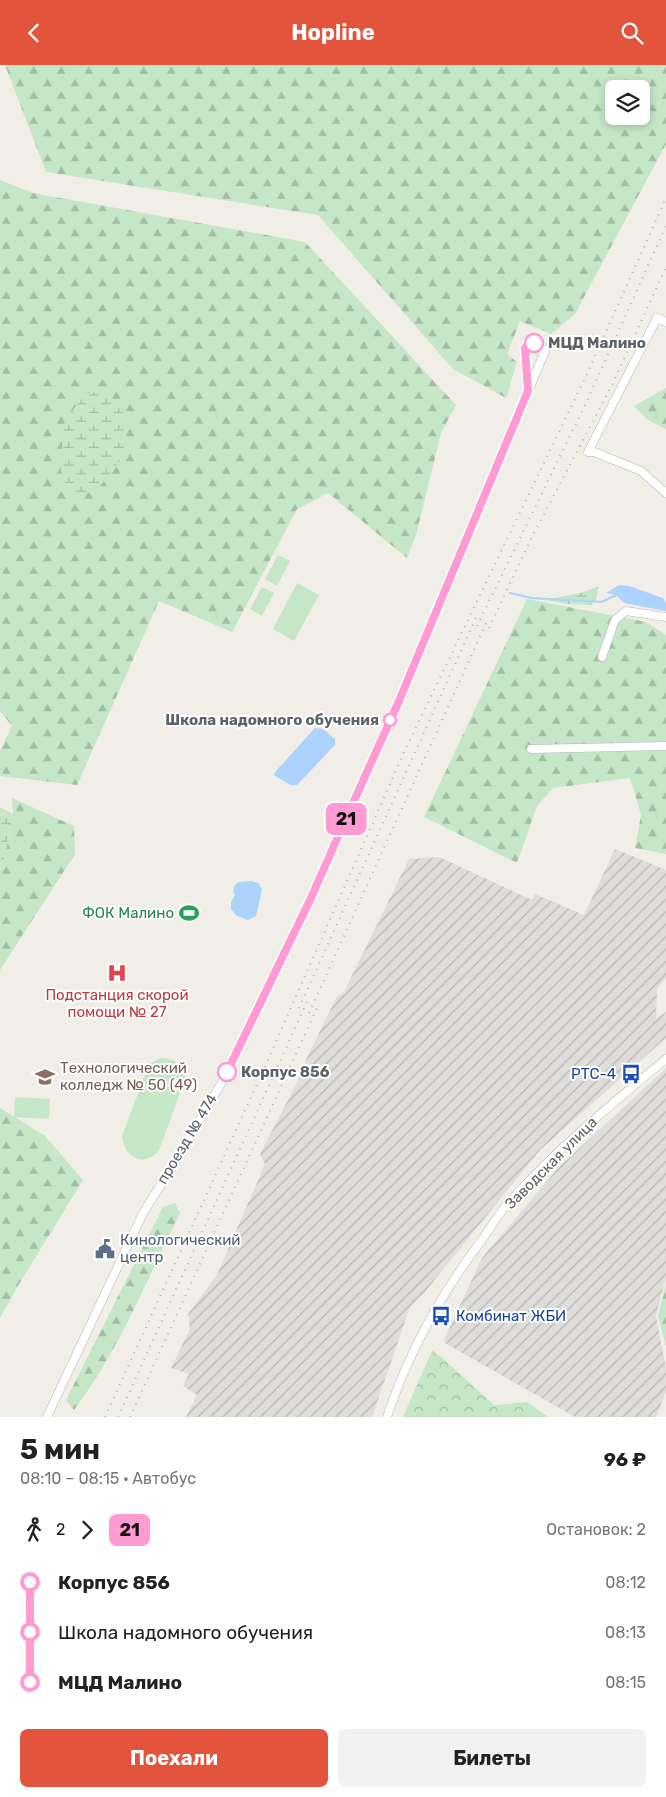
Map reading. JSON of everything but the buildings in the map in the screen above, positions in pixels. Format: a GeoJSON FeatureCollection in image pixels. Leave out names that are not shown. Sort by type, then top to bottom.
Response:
{"type":"FeatureCollection","features":[{"type":"Feature","properties":{"kind":"street"},"geometry":{"type":"LineString","coordinates":[[666,322],[657,318],[588,452],[594,452],[640,471],[666,493]]}},
{"type":"Feature","properties":{"kind":"street","name":"проезд № 474"},"geometry":{"type":"LineString","coordinates":[[47,1417],[147,1205],[174,1164],[225,1077],[311,898],[388,724],[545,351],[541,345],[534,343],[525,348],[528,391]]}},
{"type":"Feature","properties":{"kind":"street"},"geometry":{"type":"LineString","coordinates":[[602,657],[615,620],[626,611],[666,617]]}},
{"type":"Feature","properties":{"kind":"street"},"geometry":{"type":"LineString","coordinates":[[531,749],[666,747]]}},
{"type":"Feature","properties":{"kind":"street","name":"Заводская улица"},"geometry":{"type":"LineString","coordinates":[[387,1417],[423,1333],[459,1271],[504,1209],[552,1158],[621,1095],[666,1059]]}},
{"type":"Feature","properties":{"kind":"shaded area"},"geometry":{"type":"Polygon","coordinates":[[[615,849],[666,870],[666,978],[657,989],[656,1019],[666,1012],[666,1038],[540,1150],[425,1292],[410,1307],[372,1417],[186,1417],[197,1395],[183,1386],[189,1374],[171,1368],[190,1329],[188,1314],[217,1275],[265,1164],[260,1154],[306,1065],[305,1062],[336,998],[344,992],[409,859],[439,857],[532,900],[535,894],[584,915],[615,849]]]}},
{"type":"Feature","properties":{"kind":"shaded area"},"geometry":{"type":"Polygon","coordinates":[[[666,1068],[666,1277],[656,1315],[666,1369],[666,1392],[656,1417],[575,1417],[443,1342],[482,1258],[558,1168],[666,1068]]]}},
{"type":"Feature","properties":{"kind":"green space"},"geometry":{"type":"Polygon","coordinates":[[[5,65],[666,65],[666,144],[575,314],[551,334],[520,321],[507,354],[517,362],[506,398],[453,369],[318,215],[46,172],[5,65]]]}},
{"type":"Feature","properties":{"kind":"green space"},"geometry":{"type":"Polygon","coordinates":[[[0,180],[33,193],[305,242],[456,405],[441,433],[416,535],[407,558],[328,493],[297,509],[232,632],[159,601],[77,785],[0,776],[0,751],[12,726],[0,711],[0,180]]]}},
{"type":"Feature","properties":{"kind":"green space"},"geometry":{"type":"Polygon","coordinates":[[[666,388],[666,429],[648,420],[634,406],[666,388]]]}},
{"type":"Feature","properties":{"kind":"green space"},"geometry":{"type":"Polygon","coordinates":[[[101,392],[125,414],[127,451],[95,493],[68,491],[61,471],[63,425],[87,393],[101,392]]]}},
{"type":"Feature","properties":{"kind":"green space"},"geometry":{"type":"Polygon","coordinates":[[[278,555],[290,561],[277,586],[265,579],[278,555]]]}},
{"type":"Feature","properties":{"kind":"green space"},"geometry":{"type":"Polygon","coordinates":[[[297,583],[319,595],[294,641],[273,629],[297,583]]]}},
{"type":"Feature","properties":{"kind":"green space"},"geometry":{"type":"Polygon","coordinates":[[[262,587],[274,593],[262,616],[250,609],[262,587]]]}},
{"type":"Feature","properties":{"kind":"green space"},"geometry":{"type":"Polygon","coordinates":[[[598,587],[597,598],[591,605],[545,600],[580,593],[598,587]]]}},
{"type":"Feature","properties":{"kind":"green space"},"geometry":{"type":"Polygon","coordinates":[[[527,599],[646,622],[666,635],[666,854],[635,848],[641,815],[630,778],[553,788],[537,806],[517,863],[424,817],[527,599]]]}},
{"type":"Feature","properties":{"kind":"green space"},"geometry":{"type":"Polygon","coordinates":[[[12,798],[74,826],[75,854],[0,970],[0,860],[4,860],[13,814],[12,798]]]}},
{"type":"Feature","properties":{"kind":"green space"},"geometry":{"type":"Polygon","coordinates":[[[0,807],[13,814],[4,860],[0,860],[0,807]]]}},
{"type":"Feature","properties":{"kind":"green space"},"geometry":{"type":"Polygon","coordinates":[[[160,1058],[170,1059],[180,1065],[186,1077],[159,1150],[147,1159],[136,1158],[127,1150],[122,1136],[149,1064],[160,1058]]]}},
{"type":"Feature","properties":{"kind":"green space"},"geometry":{"type":"Polygon","coordinates":[[[15,1097],[50,1099],[49,1119],[14,1117],[15,1097]]]}},
{"type":"Feature","properties":{"kind":"green space"},"geometry":{"type":"Polygon","coordinates":[[[0,1108],[45,1136],[83,1180],[0,1318],[0,1108]]]}},
{"type":"Feature","properties":{"kind":"green space"},"geometry":{"type":"Polygon","coordinates":[[[175,1203],[180,1213],[141,1295],[110,1355],[74,1410],[66,1400],[163,1207],[175,1203]]]}},
{"type":"Feature","properties":{"kind":"green space"},"geometry":{"type":"Polygon","coordinates":[[[666,1283],[666,1346],[658,1316],[666,1283]]]}},
{"type":"Feature","properties":{"kind":"green space"},"geometry":{"type":"Polygon","coordinates":[[[432,1351],[494,1405],[527,1402],[548,1417],[403,1417],[432,1351]]]}},
{"type":"Feature","properties":{"kind":"water"},"geometry":{"type":"Polygon","coordinates":[[[619,585],[629,586],[663,598],[666,603],[666,611],[624,603],[616,595],[606,593],[619,585]]]}},
{"type":"Feature","properties":{"kind":"water"},"geometry":{"type":"Polygon","coordinates":[[[315,728],[323,729],[335,739],[335,745],[297,785],[290,785],[274,775],[276,771],[315,728]]]}},
{"type":"Feature","properties":{"kind":"water"},"geometry":{"type":"Polygon","coordinates":[[[251,881],[258,883],[262,889],[256,916],[248,920],[237,916],[231,909],[231,902],[235,895],[233,891],[235,885],[239,882],[251,881]]]}},
{"type":"Feature","properties":{"kind":"waterway"},"geometry":{"type":"LineString","coordinates":[[510,593],[532,598],[601,602],[617,595]]}},
{"type":"Feature","properties":{"kind":"railway"},"geometry":{"type":"LineString","coordinates":[[105,1417],[262,1073],[405,750],[587,374],[666,198]]}},
{"type":"Feature","properties":{"kind":"railway"},"geometry":{"type":"LineString","coordinates":[[477,626],[587,401],[666,226]]}},
{"type":"Feature","properties":{"kind":"railway"},"geometry":{"type":"LineString","coordinates":[[489,628],[532,537],[612,385],[666,267]]}},
{"type":"Feature","properties":{"kind":"railway"},"geometry":{"type":"LineString","coordinates":[[299,1008],[476,618]]}},
{"type":"Feature","properties":{"kind":"railway"},"geometry":{"type":"LineString","coordinates":[[309,1013],[488,619]]}},
{"type":"Feature","properties":{"kind":"railway"},"geometry":{"type":"LineString","coordinates":[[118,1417],[307,1002]]}},
{"type":"Feature","properties":{"kind":"railway"},"geometry":{"type":"LineString","coordinates":[[130,1417],[317,1008]]}},
{"type":"Feature","properties":{"kind":"bus line","name":"21"},"geometry":{"type":"LineString","coordinates":[[227,1072],[311,898],[374,753],[399,701],[528,391],[525,348],[534,343]]}},
{"type":"Feature","properties":{"kind":"place","name":"МЦД Малино"},"geometry":{"type":"Point","coordinates":[534,343]}},
{"type":"Feature","properties":{"kind":"place","name":"Школа надомного обучения"},"geometry":{"type":"Point","coordinates":[390,720]}},
{"type":"Feature","properties":{"kind":"place","name":"ФОК Малино"},"geometry":{"type":"Point","coordinates":[189,913]}},
{"type":"Feature","properties":{"kind":"place","name":"Подстанция скорой помощи № 27"},"geometry":{"type":"Point","coordinates":[117,973]}},
{"type":"Feature","properties":{"kind":"place","name":"Корпус 856"},"geometry":{"type":"Point","coordinates":[227,1072]}},
{"type":"Feature","properties":{"kind":"place","name":"РТС-4"},"geometry":{"type":"Point","coordinates":[631,1074]}},
{"type":"Feature","properties":{"kind":"place","name":"Технологический колледж № 50 (49)"},"geometry":{"type":"Point","coordinates":[45,1077]}},
{"type":"Feature","properties":{"kind":"place","name":"Кинологический центр"},"geometry":{"type":"Point","coordinates":[105,1249]}},
{"type":"Feature","properties":{"kind":"place","name":"Комбинат ЖБИ"},"geometry":{"type":"Point","coordinates":[441,1316]}}]}
